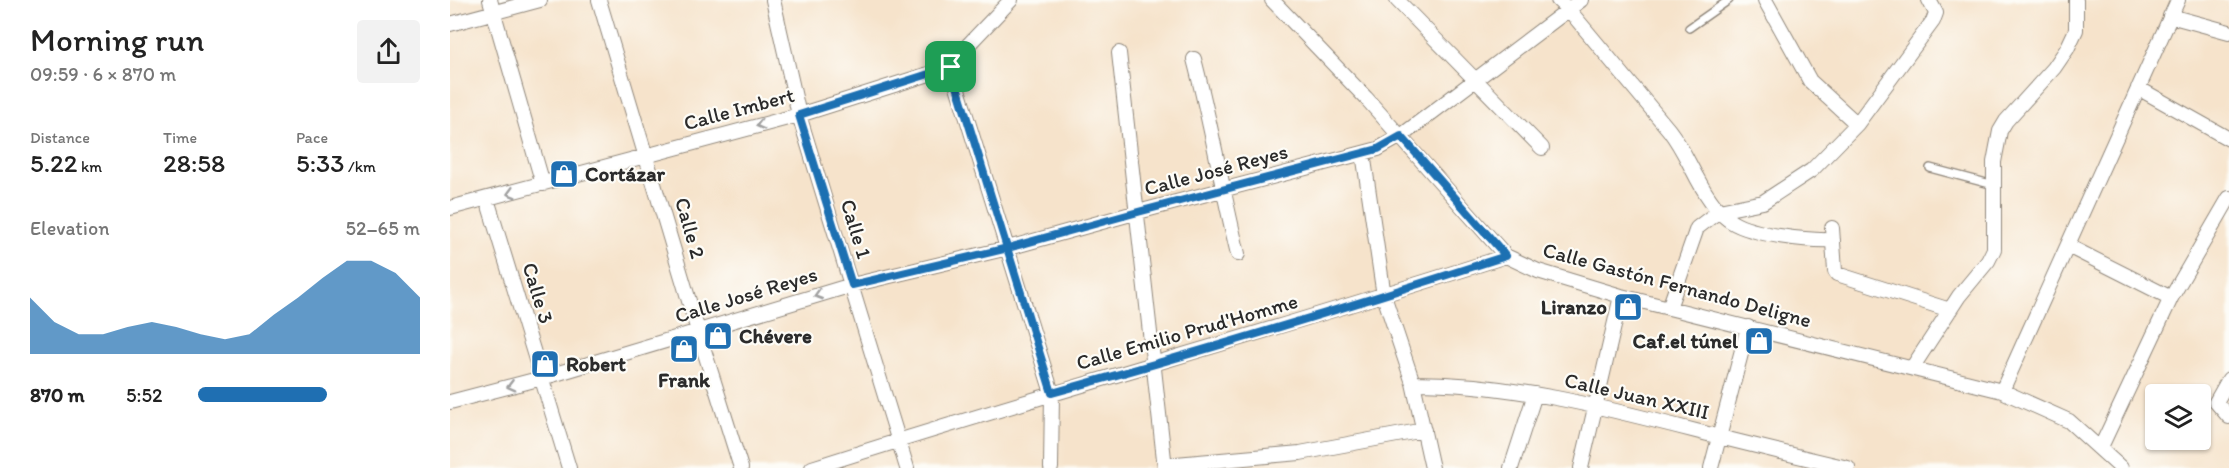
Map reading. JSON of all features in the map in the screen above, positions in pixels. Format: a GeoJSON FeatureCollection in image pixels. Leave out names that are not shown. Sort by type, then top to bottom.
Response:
{"type":"FeatureCollection","features":[{"type":"Feature","properties":{"kind":"street"},"geometry":{"type":"LineString","coordinates":[[450,24],[492,6],[540,0]]}},
{"type":"Feature","properties":{"kind":"street","name":"Calle 2"},"geometry":{"type":"LineString","coordinates":[[599,0],[741,468]]}},
{"type":"Feature","properties":{"kind":"street","name":"Calle 1"},"geometry":{"type":"LineString","coordinates":[[773,0],[799,115],[907,468]]}},
{"type":"Feature","properties":{"kind":"street"},"geometry":{"type":"LineString","coordinates":[[1011,0],[969,44],[951,67],[1052,393],[1051,468]]}},
{"type":"Feature","properties":{"kind":"street","name":"Calle Gastón Fernando Deligne"},"geometry":{"type":"LineString","coordinates":[[1272,0],[1401,136],[1506,256],[1538,271],[1621,296],[2002,392],[2069,421],[2121,468]]}},
{"type":"Feature","properties":{"kind":"street"},"geometry":{"type":"LineString","coordinates":[[1397,0],[1542,148]]}},
{"type":"Feature","properties":{"kind":"street"},"geometry":{"type":"LineString","coordinates":[[1558,0],[1569,10],[1683,147],[1697,178],[1719,211],[1732,222],[1752,230],[1801,238],[1833,234],[1837,274],[1950,310]]}},
{"type":"Feature","properties":{"kind":"street","name":"Calle José Reyes"},"geometry":{"type":"LineString","coordinates":[[450,402],[542,378],[852,285],[1008,248],[1378,149],[1401,136],[1581,0]]}},
{"type":"Feature","properties":{"kind":"street"},"geometry":{"type":"LineString","coordinates":[[1765,0],[1810,81],[1857,124]]}},
{"type":"Feature","properties":{"kind":"street"},"geometry":{"type":"LineString","coordinates":[[1912,368],[1950,310],[1988,261],[1994,249],[1994,162],[2000,132],[2006,121],[2054,68],[2067,49],[2076,30],[2076,0]]}},
{"type":"Feature","properties":{"kind":"street"},"geometry":{"type":"LineString","coordinates":[[2002,392],[2178,0]]}},
{"type":"Feature","properties":{"kind":"street"},"geometry":{"type":"LineString","coordinates":[[1669,308],[1697,228],[1719,211],[1762,202],[1812,170],[1857,124],[1933,21],[1936,13],[1934,2]]}},
{"type":"Feature","properties":{"kind":"street"},"geometry":{"type":"LineString","coordinates":[[492,6],[543,184]]}},
{"type":"Feature","properties":{"kind":"street"},"geometry":{"type":"LineString","coordinates":[[2170,16],[2229,32]]}},
{"type":"Feature","properties":{"kind":"street"},"geometry":{"type":"LineString","coordinates":[[1119,53],[1165,467],[1300,453],[1424,430]]}},
{"type":"Feature","properties":{"kind":"street"},"geometry":{"type":"LineString","coordinates":[[1194,59],[1207,108],[1222,189],[1238,254]]}},
{"type":"Feature","properties":{"kind":"street","name":"Calle Imbert"},"geometry":{"type":"LineString","coordinates":[[450,208],[799,115],[951,67]]}},
{"type":"Feature","properties":{"kind":"street"},"geometry":{"type":"LineString","coordinates":[[2138,88],[2229,139]]}},
{"type":"Feature","properties":{"kind":"street"},"geometry":{"type":"LineString","coordinates":[[1363,153],[1384,296],[1413,383],[1432,468]]}},
{"type":"Feature","properties":{"kind":"street"},"geometry":{"type":"LineString","coordinates":[[2100,448],[2171,298],[2229,198]]}},
{"type":"Feature","properties":{"kind":"street","name":"Calle 3"},"geometry":{"type":"LineString","coordinates":[[487,199],[569,468]]}},
{"type":"Feature","properties":{"kind":"street"},"geometry":{"type":"LineString","coordinates":[[2068,246],[2171,298]]}},
{"type":"Feature","properties":{"kind":"street","name":"Calle Emilio Prud'Homme"},"geometry":{"type":"LineString","coordinates":[[812,468],[1052,393],[1384,296],[1506,256]]}},
{"type":"Feature","properties":{"kind":"street"},"geometry":{"type":"LineString","coordinates":[[1581,468],[1621,296]]}},
{"type":"Feature","properties":{"kind":"street"},"geometry":{"type":"LineString","coordinates":[[1711,468],[1748,327]]}},
{"type":"Feature","properties":{"kind":"street"},"geometry":{"type":"LineString","coordinates":[[2229,379],[2216,402],[2229,417]]}},
{"type":"Feature","properties":{"kind":"street","name":"Calle Juan XXIII"},"geometry":{"type":"LineString","coordinates":[[1413,383],[1451,383],[1596,405],[1848,468]]}},
{"type":"Feature","properties":{"kind":"street"},"geometry":{"type":"LineString","coordinates":[[1511,468],[1535,394]]}},
{"type":"Feature","properties":{"kind":"lane"},"geometry":{"type":"LineString","coordinates":[[1689,28],[1729,0]]}},
{"type":"Feature","properties":{"kind":"lane"},"geometry":{"type":"LineString","coordinates":[[1930,168],[1995,185]]}},
{"type":"Feature","properties":{"kind":"place","name":"Cortázar"},"geometry":{"type":"Point","coordinates":[564,174]}},
{"type":"Feature","properties":{"kind":"place","name":"Liranzo"},"geometry":{"type":"Point","coordinates":[1628,307]}},
{"type":"Feature","properties":{"kind":"place","name":"Chévere"},"geometry":{"type":"Point","coordinates":[718,336]}},
{"type":"Feature","properties":{"kind":"place","name":"Caf.el túnel"},"geometry":{"type":"Point","coordinates":[1759,341]}},
{"type":"Feature","properties":{"kind":"place","name":"Frank"},"geometry":{"type":"Point","coordinates":[684,349]}},
{"type":"Feature","properties":{"kind":"place","name":"Robert"},"geometry":{"type":"Point","coordinates":[545,364]}},
{"type":"Feature","properties":{"kind":"route"},"geometry":{"type":"LineString","coordinates":[[951,67],[799,115],[852,285],[1008,248],[1378,149],[1401,136],[1506,256],[1384,296],[1052,393],[1008,248],[951,67]]}}]}
